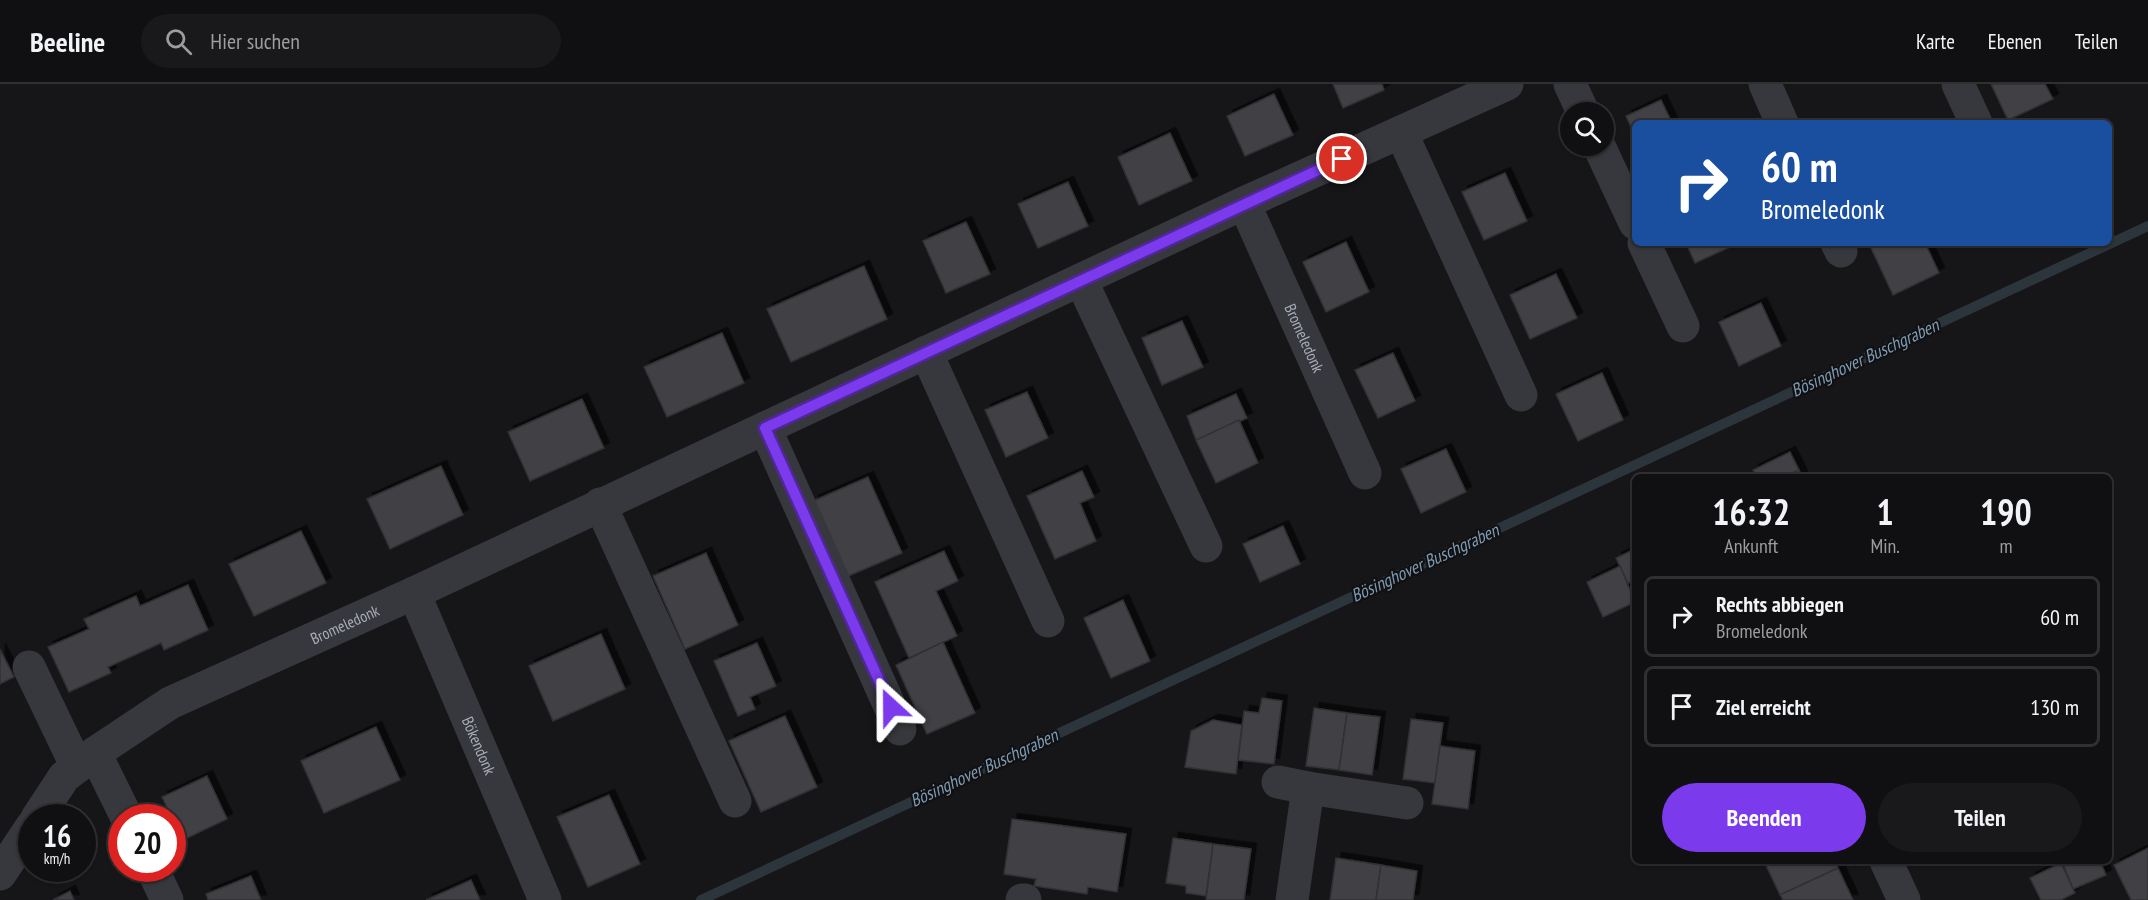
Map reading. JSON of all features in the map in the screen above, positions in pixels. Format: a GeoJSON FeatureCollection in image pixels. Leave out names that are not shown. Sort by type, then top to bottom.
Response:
{"type":"FeatureCollection","features":[{"type":"Feature","properties":{"kind":"street","name":"Bromeledonk"},"geometry":{"type":"LineString","coordinates":[[46,804],[64,777],[170,703],[414,592],[1244,203],[1507,84]]}},
{"type":"Feature","properties":{"kind":"street"},"geometry":{"type":"LineString","coordinates":[[1570,84],[1578,102]]}},
{"type":"Feature","properties":{"kind":"street"},"geometry":{"type":"LineString","coordinates":[[1765,84],[1781,120]]}},
{"type":"Feature","properties":{"kind":"street"},"geometry":{"type":"LineString","coordinates":[[1958,84],[1975,120]]}},
{"type":"Feature","properties":{"kind":"street"},"geometry":{"type":"LineString","coordinates":[[1401,132],[1521,395]]}},
{"type":"Feature","properties":{"kind":"street"},"geometry":{"type":"LineString","coordinates":[[1604,156],[1632,217]]}},
{"type":"Feature","properties":{"kind":"street","name":"Bromeledonk"},"geometry":{"type":"LineString","coordinates":[[1244,203],[1365,473]]}},
{"type":"Feature","properties":{"kind":"street"},"geometry":{"type":"LineString","coordinates":[[1645,246],[1683,326]]}},
{"type":"Feature","properties":{"kind":"street"},"geometry":{"type":"LineString","coordinates":[[1081,280],[1206,546]]}},
{"type":"Feature","properties":{"kind":"street"},"geometry":{"type":"LineString","coordinates":[[926,352],[1048,621]]}},
{"type":"Feature","properties":{"kind":"street"},"geometry":{"type":"LineString","coordinates":[[765,428],[900,729]]}},
{"type":"Feature","properties":{"kind":"street"},"geometry":{"type":"LineString","coordinates":[[600,504],[735,801]]}},
{"type":"Feature","properties":{"kind":"street","name":"Bökendonk"},"geometry":{"type":"LineString","coordinates":[[414,592],[545,900]]}},
{"type":"Feature","properties":{"kind":"street"},"geometry":{"type":"LineString","coordinates":[[30,667],[86,760],[117,804]]}},
{"type":"Feature","properties":{"kind":"street"},"geometry":{"type":"LineString","coordinates":[[1292,900],[1293,785],[1407,803]]}},
{"type":"Feature","properties":{"kind":"street"},"geometry":{"type":"LineString","coordinates":[[0,874],[18,847]]}},
{"type":"Feature","properties":{"kind":"street"},"geometry":{"type":"LineString","coordinates":[[1887,864],[1904,900]]}},
{"type":"Feature","properties":{"kind":"street"},"geometry":{"type":"LineString","coordinates":[[159,882],[167,900]]}},
{"type":"Feature","properties":{"kind":"building"},"geometry":{"type":"Polygon","coordinates":[[[1333,84],[1382,84],[1384,90],[1343,108],[1333,84]]]}},
{"type":"Feature","properties":{"kind":"building"},"geometry":{"type":"Polygon","coordinates":[[[1991,84],[2045,84],[2053,99],[2008,120],[1991,84]]]}},
{"type":"Feature","properties":{"kind":"building"},"geometry":{"type":"Polygon","coordinates":[[[1274,94],[1293,135],[1245,156],[1227,116],[1274,94]]]}},
{"type":"Feature","properties":{"kind":"building"},"geometry":{"type":"Polygon","coordinates":[[[1661,100],[1671,120],[1632,120],[1632,129],[1626,116],[1661,100]]]}},
{"type":"Feature","properties":{"kind":"building"},"geometry":{"type":"Polygon","coordinates":[[[1170,133],[1192,181],[1139,205],[1118,157],[1170,133]]]}},
{"type":"Feature","properties":{"kind":"building"},"geometry":{"type":"Polygon","coordinates":[[[1505,173],[1527,221],[1484,240],[1462,192],[1505,173]]]}},
{"type":"Feature","properties":{"kind":"building"},"geometry":{"type":"Polygon","coordinates":[[[1068,182],[1088,226],[1038,248],[1018,204],[1068,182]]]}},
{"type":"Feature","properties":{"kind":"building"},"geometry":{"type":"Polygon","coordinates":[[[966,222],[990,274],[946,293],[923,241],[966,222]]]}},
{"type":"Feature","properties":{"kind":"building"},"geometry":{"type":"Polygon","coordinates":[[[1346,242],[1369,292],[1326,312],[1303,262],[1346,242]]]}},
{"type":"Feature","properties":{"kind":"building"},"geometry":{"type":"Polygon","coordinates":[[[1687,246],[1732,246],[1695,263],[1687,246]]]}},
{"type":"Feature","properties":{"kind":"building"},"geometry":{"type":"Polygon","coordinates":[[[1875,246],[1926,246],[1939,273],[1893,295],[1871,248],[1875,246]]]}},
{"type":"Feature","properties":{"kind":"building"},"geometry":{"type":"Polygon","coordinates":[[[864,266],[887,319],[791,362],[767,309],[864,266]]]}},
{"type":"Feature","properties":{"kind":"building"},"geometry":{"type":"Polygon","coordinates":[[[1556,274],[1577,318],[1530,339],[1510,295],[1556,274]]]}},
{"type":"Feature","properties":{"kind":"building"},"geometry":{"type":"Polygon","coordinates":[[[1761,303],[1781,346],[1739,366],[1719,322],[1761,303]]]}},
{"type":"Feature","properties":{"kind":"building"},"geometry":{"type":"Polygon","coordinates":[[[1182,321],[1203,367],[1162,385],[1142,338],[1182,321]]]}},
{"type":"Feature","properties":{"kind":"building"},"geometry":{"type":"Polygon","coordinates":[[[722,333],[744,383],[667,417],[644,367],[722,333]]]}},
{"type":"Feature","properties":{"kind":"building"},"geometry":{"type":"Polygon","coordinates":[[[1393,353],[1415,401],[1378,418],[1355,370],[1393,353]]]}},
{"type":"Feature","properties":{"kind":"building"},"geometry":{"type":"Polygon","coordinates":[[[1602,373],[1623,420],[1578,441],[1556,394],[1602,373]]]}},
{"type":"Feature","properties":{"kind":"building"},"geometry":{"type":"Polygon","coordinates":[[[1027,392],[1048,438],[1006,457],[985,410],[1027,392]]]}},
{"type":"Feature","properties":{"kind":"building"},"geometry":{"type":"Polygon","coordinates":[[[1236,394],[1247,418],[1196,440],[1187,416],[1236,394]]]}},
{"type":"Feature","properties":{"kind":"building"},"geometry":{"type":"Polygon","coordinates":[[[582,399],[604,448],[530,481],[508,432],[582,399]]]}},
{"type":"Feature","properties":{"kind":"building"},"geometry":{"type":"Polygon","coordinates":[[[1239,420],[1258,463],[1216,483],[1196,440],[1239,420]]]}},
{"type":"Feature","properties":{"kind":"building"},"geometry":{"type":"Polygon","coordinates":[[[1446,449],[1466,492],[1421,513],[1401,469],[1446,449]]]}},
{"type":"Feature","properties":{"kind":"building"},"geometry":{"type":"Polygon","coordinates":[[[1790,452],[1799,470],[1790,474],[1755,474],[1753,470],[1790,452]]]}},
{"type":"Feature","properties":{"kind":"building"},"geometry":{"type":"Polygon","coordinates":[[[441,466],[463,515],[390,549],[367,499],[441,466]]]}},
{"type":"Feature","properties":{"kind":"building"},"geometry":{"type":"Polygon","coordinates":[[[1082,471],[1094,497],[1080,503],[1096,541],[1055,559],[1027,496],[1082,471]]]}},
{"type":"Feature","properties":{"kind":"building"},"geometry":{"type":"Polygon","coordinates":[[[868,477],[902,553],[846,577],[813,501],[868,477]]]}},
{"type":"Feature","properties":{"kind":"building"},"geometry":{"type":"Polygon","coordinates":[[[1283,526],[1300,564],[1260,582],[1243,544],[1283,526]]]}},
{"type":"Feature","properties":{"kind":"building"},"geometry":{"type":"Polygon","coordinates":[[[301,531],[326,583],[254,616],[229,564],[301,531]]]}},
{"type":"Feature","properties":{"kind":"building"},"geometry":{"type":"Polygon","coordinates":[[[1632,550],[1632,581],[1628,583],[1616,558],[1632,550]]]}},
{"type":"Feature","properties":{"kind":"building"},"geometry":{"type":"Polygon","coordinates":[[[944,551],[958,581],[936,591],[957,636],[909,658],[875,582],[944,551]]]}},
{"type":"Feature","properties":{"kind":"building"},"geometry":{"type":"Polygon","coordinates":[[[706,553],[738,625],[685,649],[653,576],[706,553]]]}},
{"type":"Feature","properties":{"kind":"building"},"geometry":{"type":"Polygon","coordinates":[[[1620,566],[1632,595],[1632,603],[1603,617],[1587,582],[1620,566]]]}},
{"type":"Feature","properties":{"kind":"building"},"geometry":{"type":"Polygon","coordinates":[[[188,585],[208,630],[164,650],[161,643],[108,667],[111,673],[69,692],[48,647],[89,629],[84,619],[136,596],[140,606],[188,585]]]}},
{"type":"Feature","properties":{"kind":"building"},"geometry":{"type":"Polygon","coordinates":[[[1123,600],[1150,661],[1111,678],[1084,618],[1123,600]]]}},
{"type":"Feature","properties":{"kind":"building"},"geometry":{"type":"Polygon","coordinates":[[[601,634],[625,689],[553,721],[529,666],[601,634]]]}},
{"type":"Feature","properties":{"kind":"building"},"geometry":{"type":"Polygon","coordinates":[[[943,642],[975,713],[927,734],[896,665],[943,642]]]}},
{"type":"Feature","properties":{"kind":"building"},"geometry":{"type":"Polygon","coordinates":[[[757,643],[776,686],[750,697],[755,709],[738,716],[714,661],[757,643]]]}},
{"type":"Feature","properties":{"kind":"building"},"geometry":{"type":"Polygon","coordinates":[[[0,649],[14,677],[0,684],[0,649]]]}},
{"type":"Feature","properties":{"kind":"building"},"geometry":{"type":"Polygon","coordinates":[[[1262,698],[1282,701],[1274,764],[1238,760],[1244,711],[1259,713],[1262,698]]]}},
{"type":"Feature","properties":{"kind":"building"},"geometry":{"type":"Polygon","coordinates":[[[1314,708],[1347,713],[1339,770],[1306,766],[1314,708]]]}},
{"type":"Feature","properties":{"kind":"building"},"geometry":{"type":"Polygon","coordinates":[[[1347,713],[1380,717],[1372,775],[1339,770],[1347,713]]]}},
{"type":"Feature","properties":{"kind":"building"},"geometry":{"type":"Polygon","coordinates":[[[785,716],[817,787],[761,812],[729,741],[785,716]]]}},
{"type":"Feature","properties":{"kind":"building"},"geometry":{"type":"Polygon","coordinates":[[[1411,719],[1443,723],[1435,783],[1403,779],[1411,719]]]}},
{"type":"Feature","properties":{"kind":"building"},"geometry":{"type":"Polygon","coordinates":[[[1213,720],[1242,725],[1236,774],[1185,767],[1191,731],[1213,720]]]}},
{"type":"Feature","properties":{"kind":"building"},"geometry":{"type":"Polygon","coordinates":[[[376,727],[400,780],[324,813],[301,761],[376,727]]]}},
{"type":"Feature","properties":{"kind":"building"},"geometry":{"type":"Polygon","coordinates":[[[1440,746],[1475,751],[1468,809],[1432,804],[1440,746]]]}},
{"type":"Feature","properties":{"kind":"building"},"geometry":{"type":"Polygon","coordinates":[[[207,776],[227,819],[186,839],[186,804],[165,804],[162,797],[207,776]]]}},
{"type":"Feature","properties":{"kind":"building"},"geometry":{"type":"Polygon","coordinates":[[[609,795],[640,864],[588,887],[557,817],[609,795]]]}},
{"type":"Feature","properties":{"kind":"building"},"geometry":{"type":"Polygon","coordinates":[[[1012,819],[1126,834],[1117,892],[1088,887],[1087,894],[1034,886],[1036,879],[1004,874],[1012,819]]]}},
{"type":"Feature","properties":{"kind":"building"},"geometry":{"type":"Polygon","coordinates":[[[1173,838],[1213,844],[1206,896],[1186,893],[1186,886],[1166,883],[1173,838]]]}},
{"type":"Feature","properties":{"kind":"building"},"geometry":{"type":"Polygon","coordinates":[[[1213,844],[1251,849],[1244,900],[1206,900],[1213,844]]]}},
{"type":"Feature","properties":{"kind":"building"},"geometry":{"type":"Polygon","coordinates":[[[2148,848],[2148,900],[2131,900],[2114,865],[2148,848]]]}},
{"type":"Feature","properties":{"kind":"building"},"geometry":{"type":"Polygon","coordinates":[[[1336,858],[1381,865],[1376,900],[1330,900],[1336,858]]]}},
{"type":"Feature","properties":{"kind":"building"},"geometry":{"type":"Polygon","coordinates":[[[1765,864],[1836,864],[1838,868],[1780,895],[1765,864]]]}},
{"type":"Feature","properties":{"kind":"building"},"geometry":{"type":"Polygon","coordinates":[[[2061,864],[2075,893],[2061,900],[2041,900],[2030,878],[2061,864]]]}},
{"type":"Feature","properties":{"kind":"building"},"geometry":{"type":"Polygon","coordinates":[[[2063,864],[2101,864],[2106,875],[2073,889],[2063,864]]]}},
{"type":"Feature","properties":{"kind":"building"},"geometry":{"type":"Polygon","coordinates":[[[1381,865],[1417,871],[1413,900],[1376,900],[1381,865]]]}},
{"type":"Feature","properties":{"kind":"building"},"geometry":{"type":"Polygon","coordinates":[[[1838,868],[1853,900],[1783,900],[1780,895],[1838,868]]]}},
{"type":"Feature","properties":{"kind":"building"},"geometry":{"type":"Polygon","coordinates":[[[251,876],[261,900],[208,900],[206,894],[251,876]]]}},
{"type":"Feature","properties":{"kind":"building"},"geometry":{"type":"Polygon","coordinates":[[[471,880],[480,900],[426,900],[471,880]]]}},
{"type":"Feature","properties":{"kind":"building"},"geometry":{"type":"Polygon","coordinates":[[[70,891],[74,900],[53,900],[70,891]]]}},
{"type":"Feature","properties":{"kind":"waterway","name":"Bösinghover Buschgraben"},"geometry":{"type":"LineString","coordinates":[[2112,243],[2148,226]]}},
{"type":"Feature","properties":{"kind":"waterway","name":"Bösinghover Buschgraben"},"geometry":{"type":"LineString","coordinates":[[701,900],[2105,246]]}},
{"type":"Feature","properties":{"kind":"route"},"geometry":{"type":"LineString","coordinates":[[891,707],[765,428],[1342,159]]}}]}
